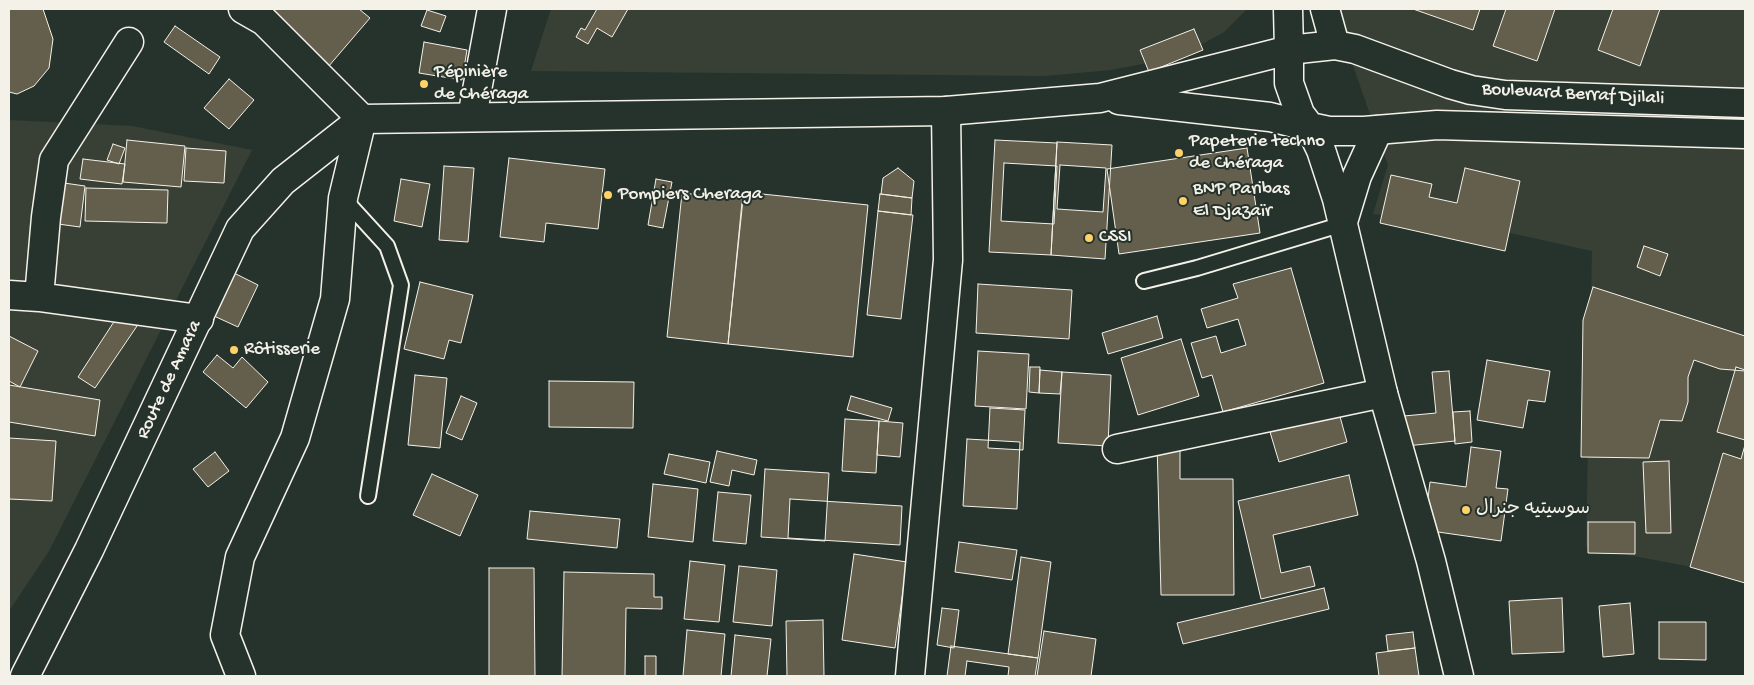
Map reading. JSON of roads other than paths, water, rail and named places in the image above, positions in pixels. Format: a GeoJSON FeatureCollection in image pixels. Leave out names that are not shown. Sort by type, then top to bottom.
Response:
{"type":"FeatureCollection","features":[{"type":"Feature","properties":{"kind":"main road"},"geometry":{"type":"LineString","coordinates":[[243,9],[264,21],[362,119],[946,111],[1100,98]]}},
{"type":"Feature","properties":{"kind":"main road"},"geometry":{"type":"LineString","coordinates":[[472,117],[492,9]]}},
{"type":"Feature","properties":{"kind":"main road"},"geometry":{"type":"LineString","coordinates":[[1288,9],[1288,67],[1292,91],[1300,114],[1310,127],[1330,174],[1383,393],[1431,561],[1459,676]]}},
{"type":"Feature","properties":{"kind":"main road"},"geometry":{"type":"LineString","coordinates":[[1325,9],[1335,45]]}},
{"type":"Feature","properties":{"kind":"main road"},"geometry":{"type":"LineString","coordinates":[[39,297],[46,217],[54,160],[129,42]]}},
{"type":"Feature","properties":{"kind":"main road","name":"Boulevard Berraf Djilali"},"geometry":{"type":"LineString","coordinates":[[1100,98],[1289,50],[1335,45],[1355,49],[1450,84],[1480,91],[1540,97],[1745,103]]}},
{"type":"Feature","properties":{"kind":"main road","name":"Boulevard Berraf Djilali"},"geometry":{"type":"LineString","coordinates":[[1100,98],[1270,116],[1310,127],[1346,132],[1436,125],[1745,134]]}},
{"type":"Feature","properties":{"kind":"main road"},"geometry":{"type":"LineString","coordinates":[[910,676],[948,260],[946,111]]}},
{"type":"Feature","properties":{"kind":"main road"},"geometry":{"type":"LineString","coordinates":[[241,676],[225,635],[240,557],[295,438],[335,299],[343,198],[362,119]]}},
{"type":"Feature","properties":{"kind":"main road","name":"Route de Amara"},"geometry":{"type":"LineString","coordinates":[[25,676],[89,550],[199,320],[240,229],[283,181],[362,119]]}},
{"type":"Feature","properties":{"kind":"main road"},"geometry":{"type":"LineString","coordinates":[[1343,224],[1357,176],[1378,130]]}},
{"type":"Feature","properties":{"kind":"main road"},"geometry":{"type":"LineString","coordinates":[[9,295],[39,297],[199,320]]}},
{"type":"Feature","properties":{"kind":"main road"},"geometry":{"type":"LineString","coordinates":[[1117,449],[1383,393]]}},
{"type":"Feature","properties":{"kind":"lane"},"geometry":{"type":"LineString","coordinates":[[343,198],[387,246],[401,285],[368,496]]}},
{"type":"Feature","properties":{"kind":"lane"},"geometry":{"type":"LineString","coordinates":[[1144,281],[1197,268],[1343,224]]}},
{"type":"Feature","properties":{"kind":"place","name":"Pépinière de Chéraga"},"geometry":{"type":"Point","coordinates":[424,84]}},
{"type":"Feature","properties":{"kind":"place","name":"Papeterie techno de Chéraga"},"geometry":{"type":"Point","coordinates":[1179,153]}},
{"type":"Feature","properties":{"kind":"place","name":"Pompiers Cheraga"},"geometry":{"type":"Point","coordinates":[608,195]}},
{"type":"Feature","properties":{"kind":"place","name":"BNP Paribas El Djazaïr"},"geometry":{"type":"Point","coordinates":[1183,201]}},
{"type":"Feature","properties":{"kind":"place","name":"CSSI"},"geometry":{"type":"Point","coordinates":[1089,238]}},
{"type":"Feature","properties":{"kind":"place","name":"Rôtisserie"},"geometry":{"type":"Point","coordinates":[234,350]}},
{"type":"Feature","properties":{"kind":"place","name":"سوسيتيه جنرال"},"geometry":{"type":"Point","coordinates":[1466,510]}}]}
